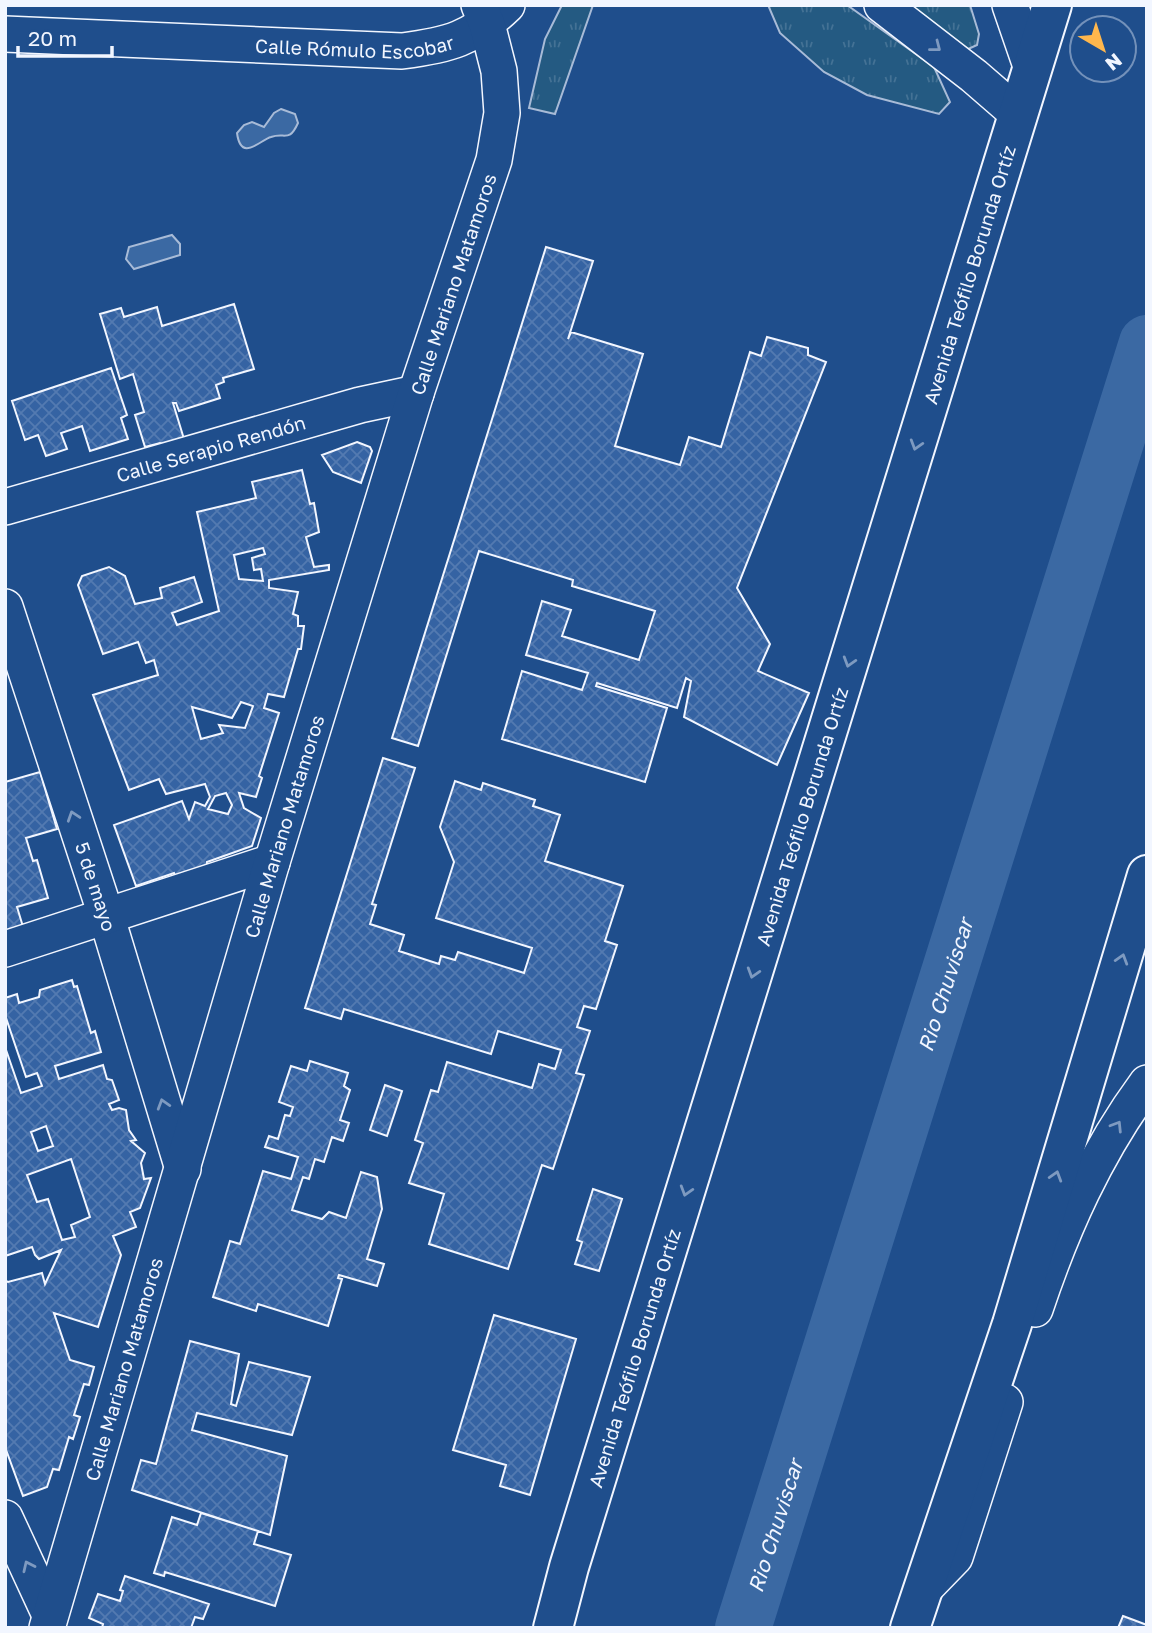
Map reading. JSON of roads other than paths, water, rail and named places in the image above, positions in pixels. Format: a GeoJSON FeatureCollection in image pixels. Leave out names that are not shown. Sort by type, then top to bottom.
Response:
{"type":"FeatureCollection","features":[{"type":"Feature","properties":{"kind":"main road","name":"Avenida Teófilo Borunda Ortíz"},"geometry":{"type":"LineString","coordinates":[[553,1628],[573,1553],[1052,5]]}},
{"type":"Feature","properties":{"kind":"main road"},"geometry":{"type":"LineString","coordinates":[[910,1628],[1012,1324],[1147,875]]}},
{"type":"Feature","properties":{"kind":"street"},"geometry":{"type":"LineString","coordinates":[[882,5],[974,76],[1018,115]]}},
{"type":"Feature","properties":{"kind":"street"},"geometry":{"type":"LineString","coordinates":[[1010,5],[1032,69]]}},
{"type":"Feature","properties":{"kind":"street","name":"Calle Rómulo Escobar"},"geometry":{"type":"LineString","coordinates":[[5,34],[402,51],[433,47],[462,39],[491,12]]}},
{"type":"Feature","properties":{"kind":"street","name":"Calle Mariano Matamoros"},"geometry":{"type":"LineString","coordinates":[[48,1621],[272,863],[416,393],[494,160],[502,113],[491,12]]}},
{"type":"Feature","properties":{"kind":"street","name":"Calle Serapio Rendón"},"geometry":{"type":"LineString","coordinates":[[5,507],[360,405],[416,393]]}},
{"type":"Feature","properties":{"kind":"street","name":"5 de mayo"},"geometry":{"type":"LineString","coordinates":[[5,607],[106,915],[183,1169]]}},
{"type":"Feature","properties":{"kind":"street"},"geometry":{"type":"LineString","coordinates":[[5,949],[272,863]]}},
{"type":"Feature","properties":{"kind":"street"},"geometry":{"type":"LineString","coordinates":[[922,1591],[955,1557],[1023,1342],[1068,1219],[1100,1154],[1147,1083]]}},
{"type":"Feature","properties":{"kind":"street"},"geometry":{"type":"LineString","coordinates":[[5,1518],[48,1621]]}},
{"type":"Feature","properties":{"kind":"waterway","name":"Rio Chuviscar"},"geometry":{"type":"LineString","coordinates":[[743,1628],[1147,343]]}}]}
